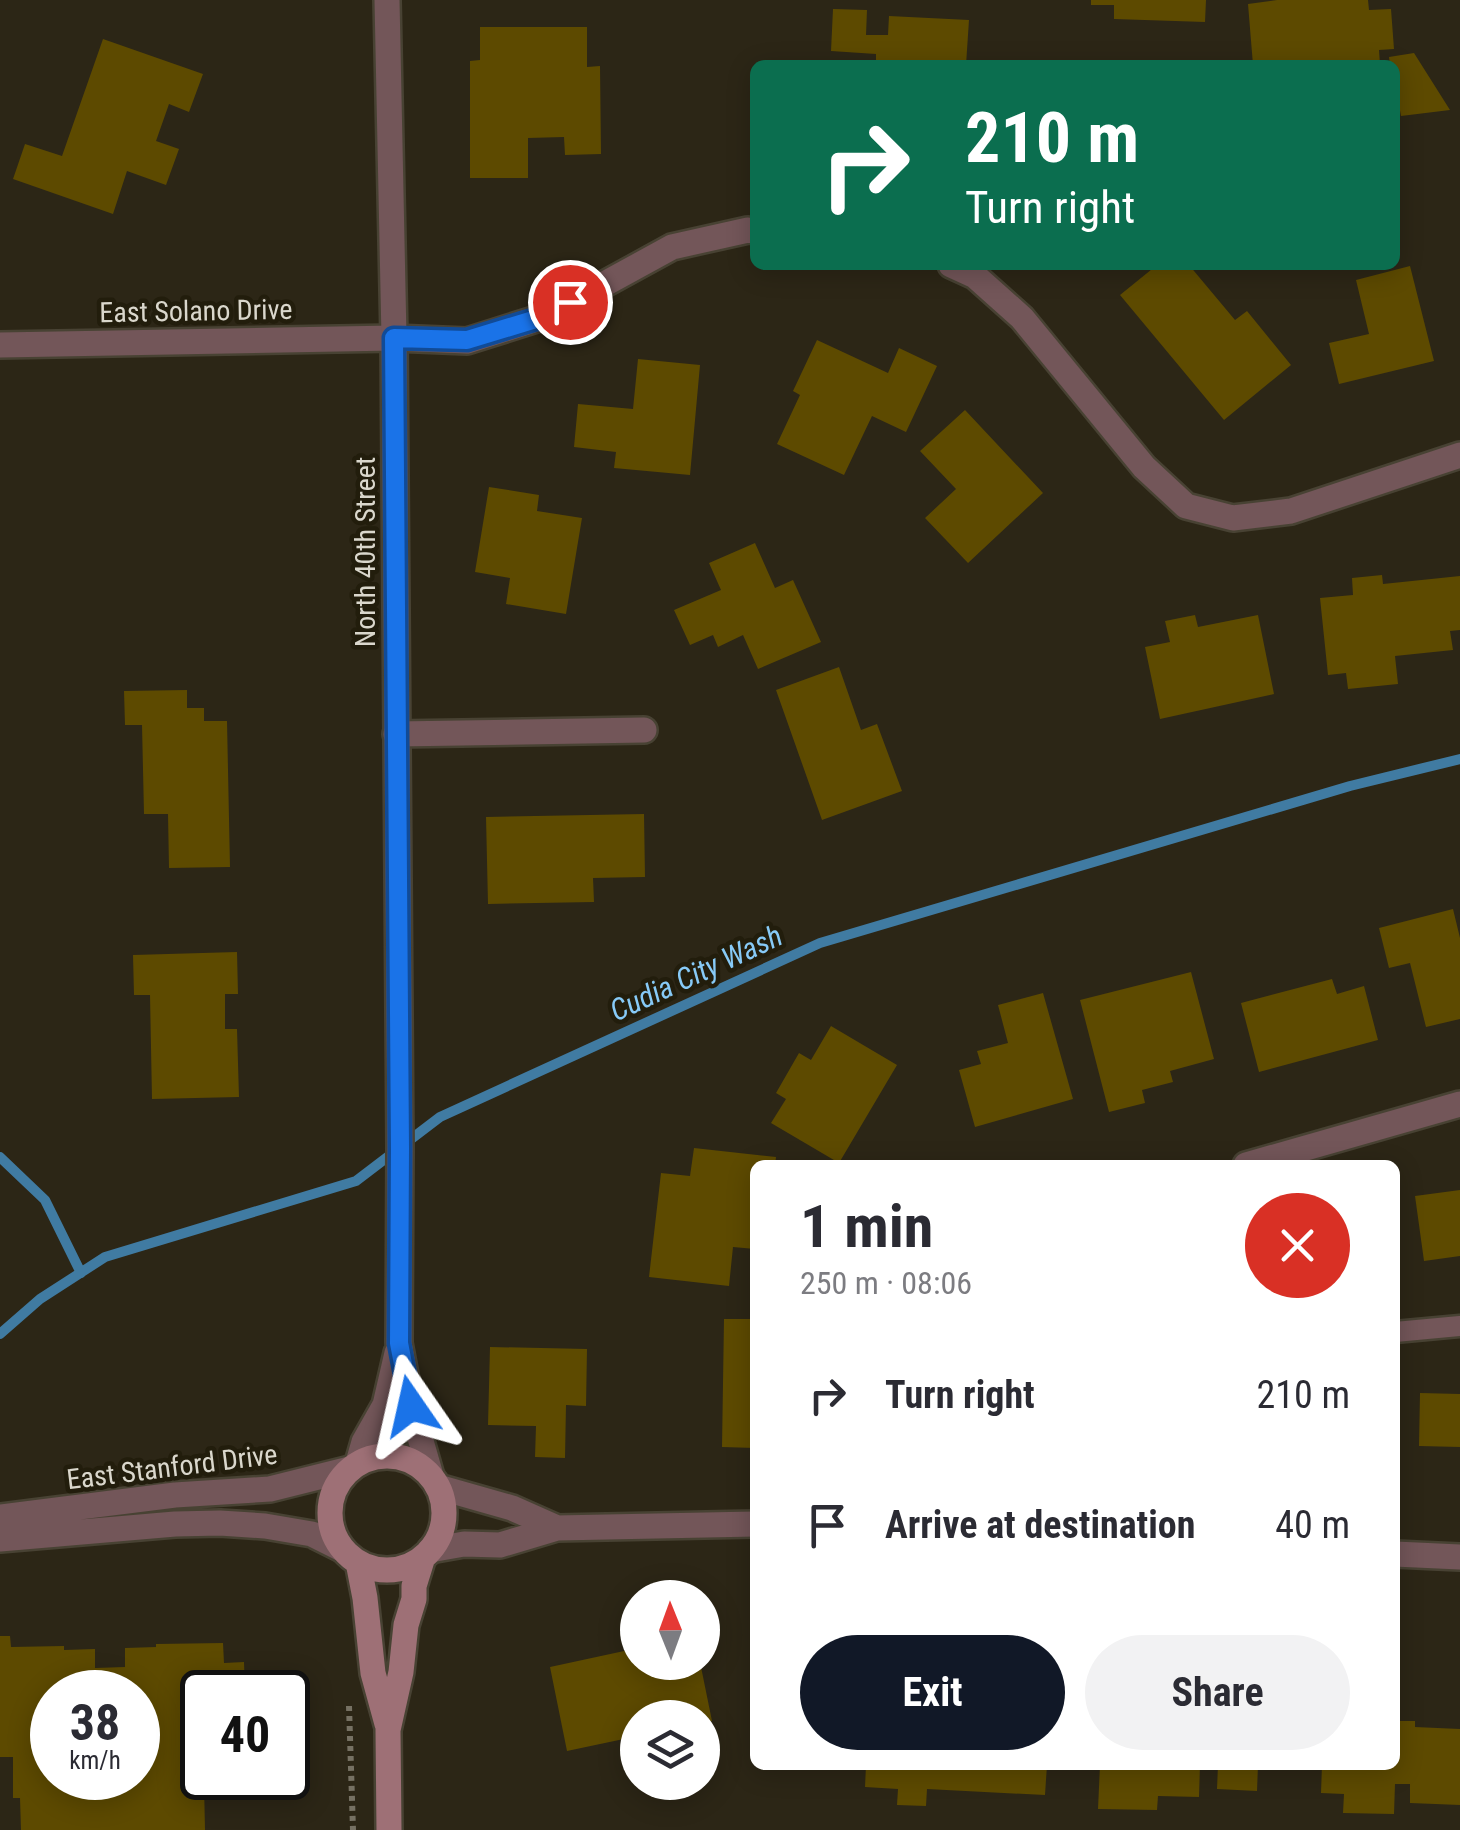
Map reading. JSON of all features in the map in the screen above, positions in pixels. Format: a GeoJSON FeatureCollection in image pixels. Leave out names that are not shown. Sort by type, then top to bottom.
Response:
{"type":"FeatureCollection","features":[{"type":"Feature","properties":{"kind":"main road"},"geometry":{"type":"LineString","coordinates":[[388,1730],[373,1673],[364,1598],[350,1556],[334,1534],[329,1517],[338,1482],[354,1466],[389,1456],[419,1466],[434,1482],[444,1503],[444,1520],[414,1586],[406,1625],[401,1672],[388,1730],[388,1830]]}},
{"type":"Feature","properties":{"kind":"main road"},"geometry":{"type":"LineString","coordinates":[[350,1556],[374,1569],[391,1570],[408,1566],[427,1554]]}},
{"type":"Feature","properties":{"kind":"street","name":"North 40th Street"},"geometry":{"type":"LineString","coordinates":[[387,0],[394,338],[399,1343],[411,1406],[434,1482]]}},
{"type":"Feature","properties":{"kind":"street","name":"East Solano Drive"},"geometry":{"type":"LineString","coordinates":[[0,345],[467,340],[546,316],[672,247],[750,230]]}},
{"type":"Feature","properties":{"kind":"street"},"geometry":{"type":"LineString","coordinates":[[962,270],[975,276],[1022,318],[1144,467],[1186,506],[1233,518],[1290,510],[1460,455]]}},
{"type":"Feature","properties":{"kind":"street"},"geometry":{"type":"LineString","coordinates":[[396,734],[644,730]]}},
{"type":"Feature","properties":{"kind":"street"},"geometry":{"type":"LineString","coordinates":[[1264,1160],[1460,1104]]}},
{"type":"Feature","properties":{"kind":"street","name":"North 40th Street"},"geometry":{"type":"LineString","coordinates":[[354,1466],[385,1405],[399,1343]]}},
{"type":"Feature","properties":{"kind":"street","name":"East Stanford Drive"},"geometry":{"type":"LineString","coordinates":[[0,1517],[175,1495],[270,1490],[354,1466]]}},
{"type":"Feature","properties":{"kind":"street"},"geometry":{"type":"LineString","coordinates":[[434,1482],[557,1528]]}},
{"type":"Feature","properties":{"kind":"street","name":"East Stanford Drive"},"geometry":{"type":"LineString","coordinates":[[0,1539],[220,1523],[312,1534],[350,1556]]}},
{"type":"Feature","properties":{"kind":"street"},"geometry":{"type":"LineString","coordinates":[[427,1554],[464,1544],[500,1545],[557,1528],[750,1524]]}},
{"type":"Feature","properties":{"kind":"street"},"geometry":{"type":"LineString","coordinates":[[1400,1554],[1460,1557]]}},
{"type":"Feature","properties":{"kind":"lane"},"geometry":{"type":"LineString","coordinates":[[1400,1332],[1460,1326]]}},
{"type":"Feature","properties":{"kind":"path"},"geometry":{"type":"LineString","coordinates":[[349,1697],[353,1830]]}},
{"type":"Feature","properties":{"kind":"building"},"geometry":{"type":"Polygon","coordinates":[[[1091,0],[1206,0],[1205,22],[1114,19],[1114,5],[1091,5],[1091,0]]]}},
{"type":"Feature","properties":{"kind":"building"},"geometry":{"type":"Polygon","coordinates":[[[1277,0],[1368,0],[1369,10],[1391,9],[1394,49],[1379,50],[1380,60],[1253,60],[1248,4],[1277,0]]]}},
{"type":"Feature","properties":{"kind":"building"},"geometry":{"type":"Polygon","coordinates":[[[833,9],[867,10],[866,35],[888,35],[889,16],[969,20],[966,60],[876,60],[876,54],[831,51],[833,9]]]}},
{"type":"Feature","properties":{"kind":"building"},"geometry":{"type":"Polygon","coordinates":[[[480,27],[587,27],[587,67],[600,66],[601,154],[565,155],[564,137],[528,138],[528,178],[470,178],[470,61],[480,60],[480,27]]]}},
{"type":"Feature","properties":{"kind":"building"},"geometry":{"type":"Polygon","coordinates":[[[103,39],[203,74],[189,112],[169,104],[156,141],[179,149],[166,185],[127,171],[113,214],[13,179],[25,144],[62,156],[103,39]]]}},
{"type":"Feature","properties":{"kind":"building"},"geometry":{"type":"Polygon","coordinates":[[[1414,53],[1450,110],[1401,116],[1400,60],[1389,57],[1414,53]]]}},
{"type":"Feature","properties":{"kind":"building"},"geometry":{"type":"Polygon","coordinates":[[[1410,266],[1434,361],[1339,384],[1329,343],[1369,334],[1356,280],[1410,266]]]}},
{"type":"Feature","properties":{"kind":"building"},"geometry":{"type":"Polygon","coordinates":[[[1151,270],[1193,270],[1235,320],[1247,311],[1291,365],[1224,420],[1120,295],[1151,270]]]}},
{"type":"Feature","properties":{"kind":"building"},"geometry":{"type":"Polygon","coordinates":[[[817,340],[888,373],[899,348],[937,366],[906,432],[872,416],[844,475],[777,444],[800,395],[793,391],[817,340]]]}},
{"type":"Feature","properties":{"kind":"building"},"geometry":{"type":"Polygon","coordinates":[[[638,359],[700,365],[690,475],[614,468],[616,452],[574,447],[578,404],[633,409],[638,359]]]}},
{"type":"Feature","properties":{"kind":"building"},"geometry":{"type":"Polygon","coordinates":[[[965,410],[1043,493],[968,563],[925,518],[956,489],[920,451],[965,410]]]}},
{"type":"Feature","properties":{"kind":"building"},"geometry":{"type":"Polygon","coordinates":[[[489,487],[539,495],[537,511],[582,518],[566,614],[506,604],[510,578],[475,572],[489,487]]]}},
{"type":"Feature","properties":{"kind":"building"},"geometry":{"type":"Polygon","coordinates":[[[755,543],[775,588],[793,580],[821,642],[758,669],[743,635],[718,647],[713,635],[690,645],[674,610],[721,590],[709,563],[755,543]]]}},
{"type":"Feature","properties":{"kind":"building"},"geometry":{"type":"Polygon","coordinates":[[[1382,575],[1383,584],[1460,576],[1460,630],[1450,631],[1453,650],[1395,656],[1398,684],[1348,689],[1346,673],[1328,675],[1320,598],[1353,595],[1352,578],[1382,575]]]}},
{"type":"Feature","properties":{"kind":"building"},"geometry":{"type":"Polygon","coordinates":[[[1195,615],[1198,627],[1258,615],[1274,694],[1160,719],[1145,647],[1170,642],[1165,621],[1195,615]]]}},
{"type":"Feature","properties":{"kind":"building"},"geometry":{"type":"Polygon","coordinates":[[[839,667],[861,730],[877,724],[902,791],[822,820],[776,690],[839,667]]]}},
{"type":"Feature","properties":{"kind":"building"},"geometry":{"type":"Polygon","coordinates":[[[187,690],[187,708],[204,708],[204,721],[227,721],[230,867],[169,868],[168,814],[144,814],[142,725],[125,725],[124,691],[187,690]]]}},
{"type":"Feature","properties":{"kind":"building"},"geometry":{"type":"Polygon","coordinates":[[[644,814],[645,877],[593,878],[594,902],[488,904],[486,817],[644,814]]]}},
{"type":"Feature","properties":{"kind":"building"},"geometry":{"type":"Polygon","coordinates":[[[1453,909],[1460,938],[1460,1019],[1426,1027],[1410,963],[1389,968],[1379,928],[1453,909]]]}},
{"type":"Feature","properties":{"kind":"building"},"geometry":{"type":"Polygon","coordinates":[[[237,952],[238,994],[225,994],[225,1029],[237,1029],[239,1097],[152,1099],[150,995],[134,995],[133,955],[237,952]]]}},
{"type":"Feature","properties":{"kind":"building"},"geometry":{"type":"Polygon","coordinates":[[[1191,972],[1214,1059],[1170,1071],[1173,1082],[1142,1090],[1145,1103],[1109,1112],[1080,1000],[1191,972]]]}},
{"type":"Feature","properties":{"kind":"building"},"geometry":{"type":"Polygon","coordinates":[[[1332,979],[1337,994],[1364,986],[1378,1040],[1259,1072],[1241,1003],[1332,979]]]}},
{"type":"Feature","properties":{"kind":"building"},"geometry":{"type":"Polygon","coordinates":[[[1043,993],[1073,1099],[975,1127],[959,1070],[981,1064],[977,1051],[1008,1043],[998,1005],[1043,993]]]}},
{"type":"Feature","properties":{"kind":"building"},"geometry":{"type":"Polygon","coordinates":[[[831,1026],[897,1065],[841,1160],[834,1160],[771,1123],[786,1099],[776,1093],[799,1053],[811,1060],[831,1026]]]}},
{"type":"Feature","properties":{"kind":"building"},"geometry":{"type":"Polygon","coordinates":[[[694,1148],[776,1157],[750,1160],[750,1249],[733,1247],[729,1286],[649,1277],[661,1173],[690,1176],[694,1148]]]}},
{"type":"Feature","properties":{"kind":"building"},"geometry":{"type":"Polygon","coordinates":[[[1460,1190],[1460,1256],[1424,1261],[1415,1196],[1460,1190]]]}},
{"type":"Feature","properties":{"kind":"building"},"geometry":{"type":"Polygon","coordinates":[[[724,1319],[750,1319],[750,1448],[722,1447],[724,1319]]]}},
{"type":"Feature","properties":{"kind":"building"},"geometry":{"type":"Polygon","coordinates":[[[490,1347],[587,1349],[586,1406],[566,1405],[565,1458],[535,1457],[536,1426],[488,1425],[490,1347]]]}},
{"type":"Feature","properties":{"kind":"building"},"geometry":{"type":"Polygon","coordinates":[[[1420,1393],[1460,1394],[1460,1447],[1419,1446],[1420,1393]]]}},
{"type":"Feature","properties":{"kind":"building"},"geometry":{"type":"Polygon","coordinates":[[[0,1636],[10,1636],[11,1647],[95,1649],[95,1668],[125,1667],[125,1648],[156,1644],[223,1643],[224,1663],[244,1662],[244,1670],[180,1670],[180,1800],[204,1800],[205,1830],[21,1830],[20,1798],[13,1798],[13,1757],[0,1757],[0,1636]]]}},
{"type":"Feature","properties":{"kind":"building"},"geometry":{"type":"Polygon","coordinates":[[[620,1652],[620,1680],[704,1680],[708,1700],[620,1700],[620,1740],[567,1751],[550,1667],[620,1652]]]}},
{"type":"Feature","properties":{"kind":"building"},"geometry":{"type":"Polygon","coordinates":[[[1400,1721],[1415,1721],[1415,1727],[1460,1729],[1460,1805],[1410,1803],[1410,1784],[1395,1784],[1394,1814],[1343,1813],[1344,1794],[1321,1793],[1322,1770],[1400,1770],[1400,1721]]]}},
{"type":"Feature","properties":{"kind":"building"},"geometry":{"type":"Polygon","coordinates":[[[866,1770],[1047,1770],[1045,1795],[927,1789],[926,1806],[897,1805],[898,1789],[865,1787],[866,1770]]]}},
{"type":"Feature","properties":{"kind":"building"},"geometry":{"type":"Polygon","coordinates":[[[1100,1770],[1200,1770],[1199,1797],[1158,1796],[1157,1810],[1098,1809],[1100,1770]]]}},
{"type":"Feature","properties":{"kind":"building"},"geometry":{"type":"Polygon","coordinates":[[[1218,1770],[1258,1770],[1257,1791],[1217,1789],[1218,1770]]]}},
{"type":"Feature","properties":{"kind":"waterway","name":"Cudia City Wash"},"geometry":{"type":"LineString","coordinates":[[0,1334],[40,1299],[105,1257],[356,1181],[440,1117],[820,943],[1350,786],[1460,759]]}},
{"type":"Feature","properties":{"kind":"waterway"},"geometry":{"type":"LineString","coordinates":[[0,1157],[45,1200],[81,1273]]}},
{"type":"Feature","properties":{"kind":"route"},"geometry":{"type":"LineString","coordinates":[[411,1406],[399,1343],[394,338],[467,340],[546,316],[570,302]]}}]}
